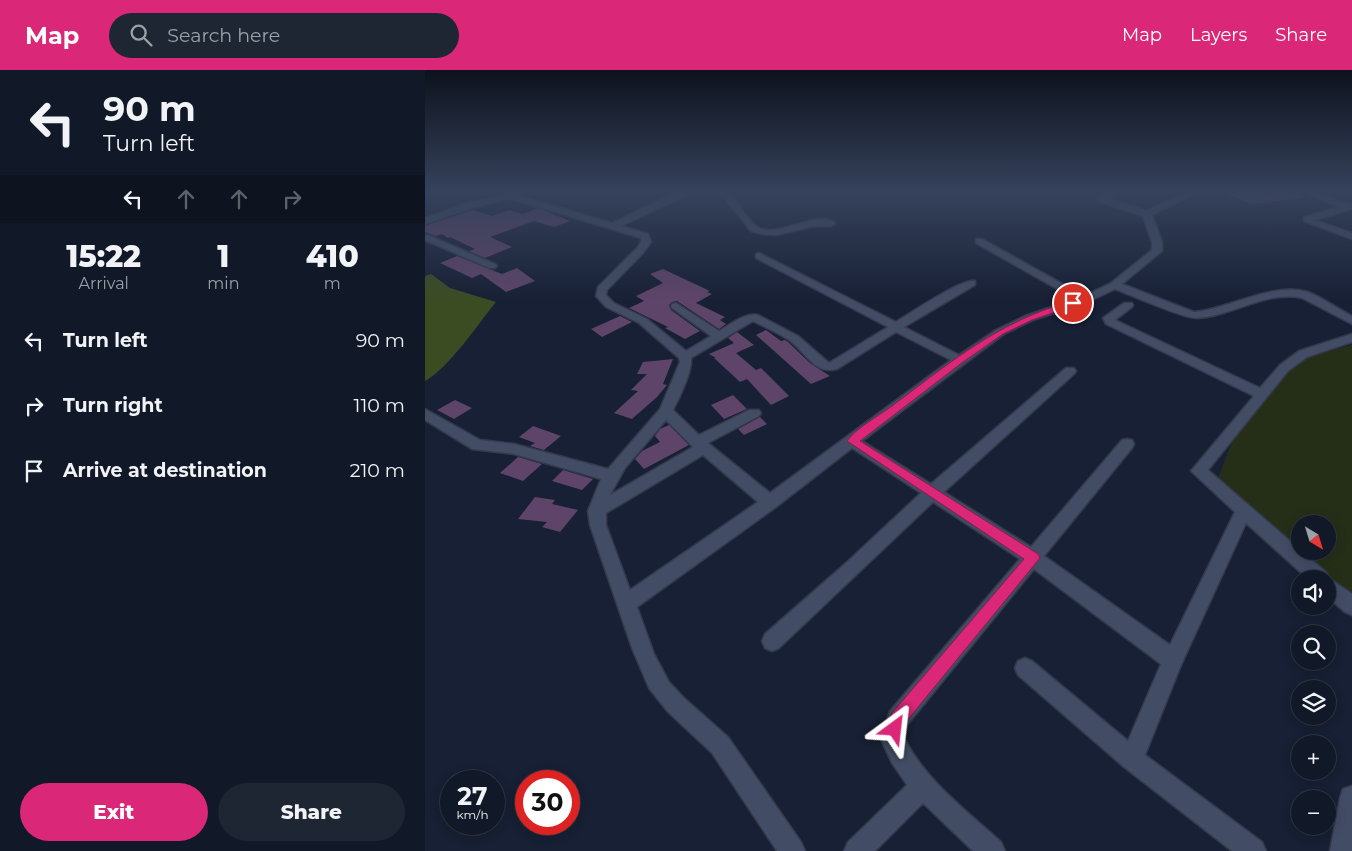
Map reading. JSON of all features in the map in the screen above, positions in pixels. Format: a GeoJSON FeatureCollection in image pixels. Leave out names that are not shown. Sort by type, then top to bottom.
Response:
{"type":"FeatureCollection","features":[{"type":"Feature","properties":{"kind":"street"},"geometry":{"type":"LineString","coordinates":[[618,227],[645,236],[646,242],[633,260],[602,289],[601,296],[610,305],[643,321],[685,357],[686,362],[665,411],[611,476],[598,501],[596,511],[598,525],[626,604],[661,688],[675,705],[707,732],[720,746],[792,851]]}},
{"type":"Feature","properties":{"kind":"street"},"geometry":{"type":"LineString","coordinates":[[753,227],[765,232],[776,232],[795,227]]}},
{"type":"Feature","properties":{"kind":"street"},"geometry":{"type":"LineString","coordinates":[[626,604],[770,502],[1000,332],[1017,323],[1084,300],[1115,285],[1157,250],[1157,242],[1152,227]]}},
{"type":"Feature","properties":{"kind":"street"},"geometry":{"type":"LineString","coordinates":[[1325,227],[1352,236]]}},
{"type":"Feature","properties":{"kind":"street"},"geometry":{"type":"LineString","coordinates":[[425,237],[492,266]]}},
{"type":"Feature","properties":{"kind":"street"},"geometry":{"type":"LineString","coordinates":[[979,241],[1084,300]]}},
{"type":"Feature","properties":{"kind":"street"},"geometry":{"type":"LineString","coordinates":[[759,256],[960,360]]}},
{"type":"Feature","properties":{"kind":"street"},"geometry":{"type":"LineString","coordinates":[[685,357],[749,318],[754,317],[794,338],[822,365],[827,367],[838,364],[894,327],[971,283]]}},
{"type":"Feature","properties":{"kind":"street"},"geometry":{"type":"LineString","coordinates":[[1115,285],[1193,314],[1207,314],[1273,295],[1300,294],[1351,319]]}},
{"type":"Feature","properties":{"kind":"street"},"geometry":{"type":"LineString","coordinates":[[1128,305],[1109,318],[1110,322],[1261,394]]}},
{"type":"Feature","properties":{"kind":"street"},"geometry":{"type":"LineString","coordinates":[[675,306],[718,336]]}},
{"type":"Feature","properties":{"kind":"street"},"geometry":{"type":"LineString","coordinates":[[1311,570],[1199,471],[1283,368],[1293,360],[1352,338]]}},
{"type":"Feature","properties":{"kind":"street"},"geometry":{"type":"LineString","coordinates":[[773,641],[932,493],[1070,371]]}},
{"type":"Feature","properties":{"kind":"street"},"geometry":{"type":"LineString","coordinates":[[665,411],[701,445],[770,502]]}},
{"type":"Feature","properties":{"kind":"street"},"geometry":{"type":"LineString","coordinates":[[596,511],[754,413]]}},
{"type":"Feature","properties":{"kind":"street"},"geometry":{"type":"LineString","coordinates":[[425,414],[477,445],[514,449],[611,476]]}},
{"type":"Feature","properties":{"kind":"street"},"geometry":{"type":"LineString","coordinates":[[852,441],[1033,558],[1173,660]]}},
{"type":"Feature","properties":{"kind":"street"},"geometry":{"type":"LineString","coordinates":[[992,851],[924,786],[900,755],[892,738],[898,719],[1127,444]]}},
{"type":"Feature","properties":{"kind":"street"},"geometry":{"type":"LineString","coordinates":[[1132,759],[1173,660],[1244,510]]}},
{"type":"Feature","properties":{"kind":"street"},"geometry":{"type":"LineString","coordinates":[[1336,592],[1352,606]]}},
{"type":"Feature","properties":{"kind":"street"},"geometry":{"type":"LineString","coordinates":[[1025,668],[1132,759],[1253,851]]}},
{"type":"Feature","properties":{"kind":"street"},"geometry":{"type":"LineString","coordinates":[[857,851],[924,786]]}},
{"type":"Feature","properties":{"kind":"street"},"geometry":{"type":"LineString","coordinates":[[1343,851],[1352,798]]}},
{"type":"Feature","properties":{"kind":"green space"},"geometry":{"type":"Polygon","coordinates":[[[431,274],[450,288],[496,302],[453,356],[434,375],[425,381],[425,276],[431,274]]]}},
{"type":"Feature","properties":{"kind":"green space"},"geometry":{"type":"Polygon","coordinates":[[[1352,345],[1352,597],[1336,584],[1336,570],[1320,570],[1308,560],[1336,560],[1336,515],[1291,515],[1291,546],[1216,483],[1232,442],[1299,359],[1352,345]]]}},
{"type":"Feature","properties":{"kind":"building"},"geometry":{"type":"Polygon","coordinates":[[[425,227],[516,227],[490,237],[512,247],[485,258],[469,251],[475,249],[450,237],[448,238],[442,234],[436,236],[425,232],[425,227]]]}},
{"type":"Feature","properties":{"kind":"building"},"geometry":{"type":"Polygon","coordinates":[[[457,256],[502,274],[517,268],[535,281],[506,292],[481,274],[472,278],[440,263],[457,256]]]}},
{"type":"Feature","properties":{"kind":"building"},"geometry":{"type":"Polygon","coordinates":[[[663,269],[710,291],[707,292],[712,294],[696,303],[725,317],[720,320],[726,324],[719,329],[677,301],[672,302],[669,305],[671,310],[700,331],[685,339],[665,328],[668,327],[629,308],[644,301],[636,296],[663,283],[650,274],[663,269]]]}},
{"type":"Feature","properties":{"kind":"building"},"geometry":{"type":"Polygon","coordinates":[[[620,316],[632,322],[602,337],[591,329],[620,316]]]}},
{"type":"Feature","properties":{"kind":"building"},"geometry":{"type":"Polygon","coordinates":[[[766,330],[781,341],[785,340],[788,342],[810,363],[830,376],[811,384],[756,335],[766,330]]]}},
{"type":"Feature","properties":{"kind":"building"},"geometry":{"type":"Polygon","coordinates":[[[737,332],[754,345],[736,353],[756,370],[761,368],[789,396],[771,405],[747,379],[740,382],[714,358],[716,358],[709,354],[734,343],[728,338],[737,332]]]}},
{"type":"Feature","properties":{"kind":"building"},"geometry":{"type":"Polygon","coordinates":[[[673,359],[663,384],[667,385],[657,397],[632,419],[614,413],[638,391],[631,390],[647,374],[637,374],[643,362],[673,359]]]}},
{"type":"Feature","properties":{"kind":"building"},"geometry":{"type":"Polygon","coordinates":[[[733,395],[747,409],[724,419],[711,405],[733,395]]]}},
{"type":"Feature","properties":{"kind":"building"},"geometry":{"type":"Polygon","coordinates":[[[455,400],[472,408],[454,419],[437,410],[455,400]]]}},
{"type":"Feature","properties":{"kind":"building"},"geometry":{"type":"Polygon","coordinates":[[[760,417],[767,424],[744,435],[738,429],[760,417]]]}},
{"type":"Feature","properties":{"kind":"building"},"geometry":{"type":"Polygon","coordinates":[[[669,425],[689,445],[644,469],[635,459],[642,451],[660,442],[655,436],[660,429],[669,425]]]}},
{"type":"Feature","properties":{"kind":"building"},"geometry":{"type":"Polygon","coordinates":[[[533,426],[561,436],[544,450],[530,446],[535,443],[519,437],[533,426]]]}},
{"type":"Feature","properties":{"kind":"building"},"geometry":{"type":"Polygon","coordinates":[[[518,457],[542,464],[523,481],[500,473],[518,457]]]}},
{"type":"Feature","properties":{"kind":"building"},"geometry":{"type":"Polygon","coordinates":[[[563,470],[593,479],[582,490],[552,481],[563,470]]]}},
{"type":"Feature","properties":{"kind":"building"},"geometry":{"type":"Polygon","coordinates":[[[535,497],[555,500],[552,504],[578,510],[560,532],[542,527],[547,522],[518,519],[535,497]]]}},
{"type":"Feature","properties":{"kind":"route"},"geometry":{"type":"LineString","coordinates":[[895,729],[898,719],[1033,558],[852,441],[1000,332],[1029,318],[1073,303]]}}]}
